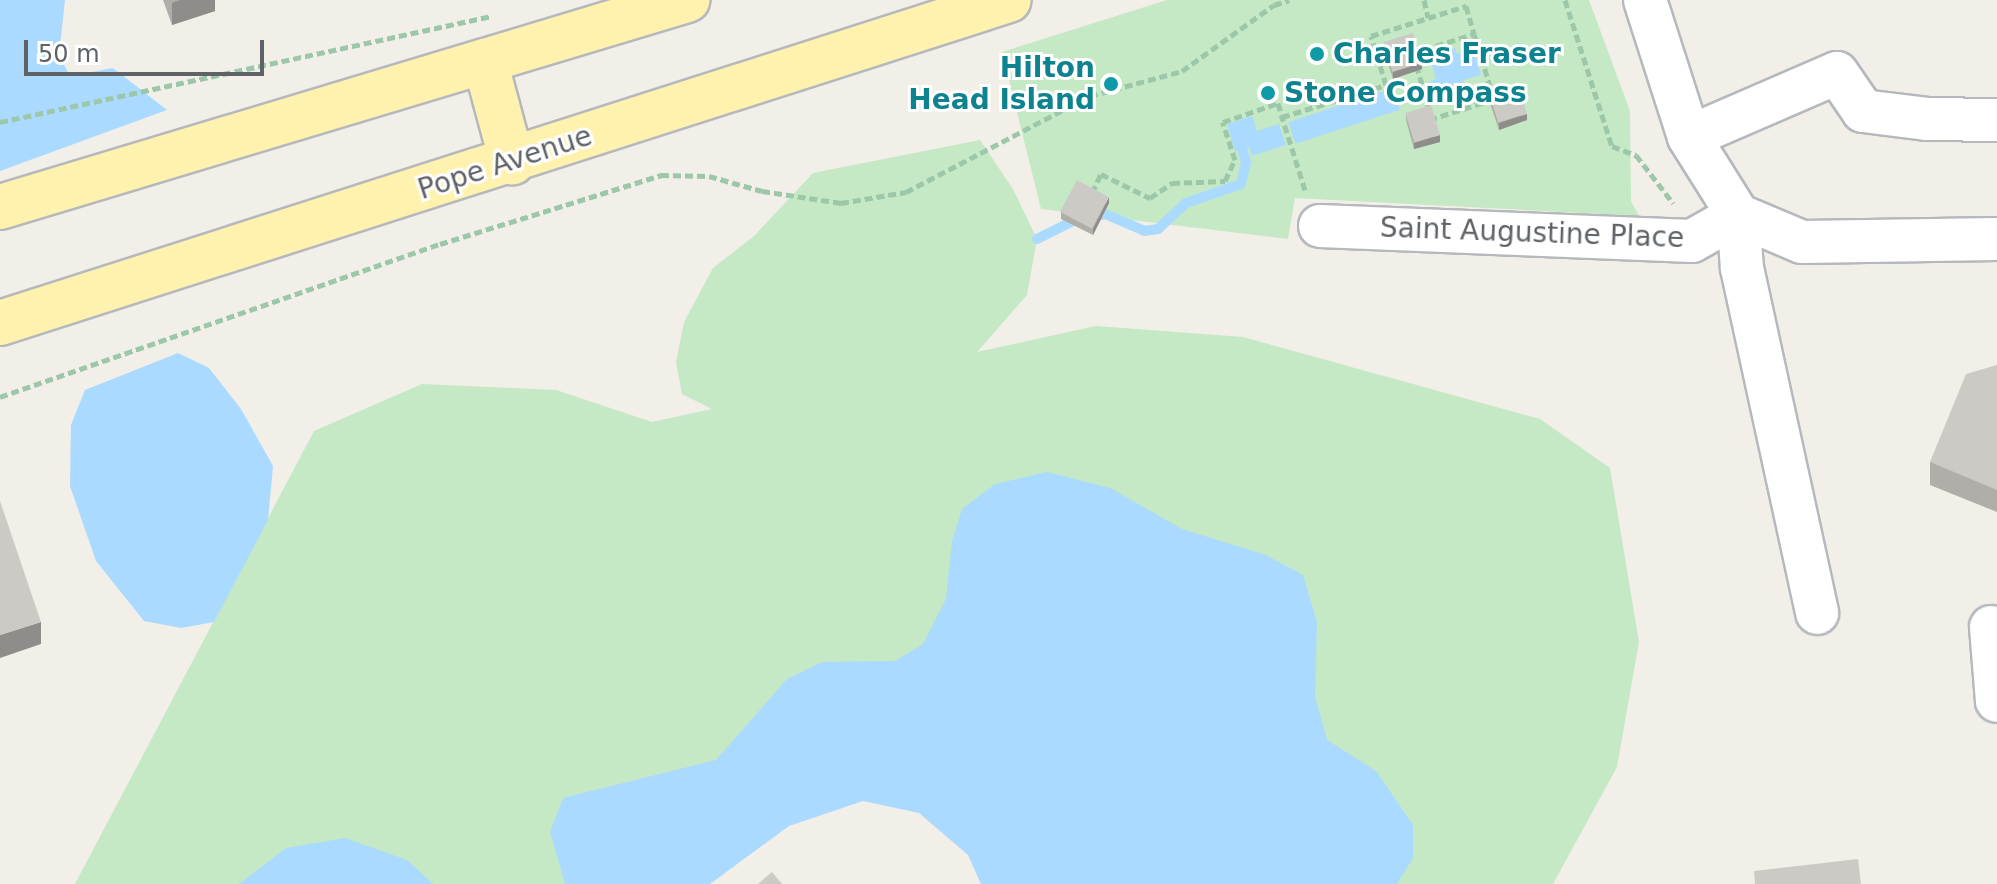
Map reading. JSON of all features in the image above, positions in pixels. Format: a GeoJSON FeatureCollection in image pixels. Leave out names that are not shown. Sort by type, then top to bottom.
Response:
{"type":"FeatureCollection","features":[{"type":"Feature","properties":{"kind":"main road"},"geometry":{"type":"LineString","coordinates":[[0,207],[687,0]]}},
{"type":"Feature","properties":{"kind":"main road","name":"Pope Avenue"},"geometry":{"type":"LineString","coordinates":[[0,323],[512,162],[889,35],[1009,0]]}},
{"type":"Feature","properties":{"kind":"main road"},"geometry":{"type":"LineString","coordinates":[[485,61],[512,162]]}},
{"type":"Feature","properties":{"kind":"street"},"geometry":{"type":"LineString","coordinates":[[1645,0],[1689,137],[1738,215],[1742,268],[1817,613]]}},
{"type":"Feature","properties":{"kind":"street"},"geometry":{"type":"LineString","coordinates":[[1689,137],[1837,73],[1863,111],[1927,119],[1997,120]]}},
{"type":"Feature","properties":{"kind":"street","name":"Saint Augustine Place"},"geometry":{"type":"LineString","coordinates":[[1312,208],[1692,241],[1738,215]]}},
{"type":"Feature","properties":{"kind":"street"},"geometry":{"type":"LineString","coordinates":[[1738,215],[1802,242],[1997,239]]}},
{"type":"Feature","properties":{"kind":"street"},"geometry":{"type":"LineString","coordinates":[[1991,627],[1997,701]]}},
{"type":"Feature","properties":{"kind":"path"},"geometry":{"type":"LineString","coordinates":[[0,397],[195,327],[661,175],[709,176],[762,191],[841,203],[906,192],[1090,96],[1182,71],[1274,5],[1289,0]]}},
{"type":"Feature","properties":{"kind":"path"},"geometry":{"type":"LineString","coordinates":[[1424,0],[1428,18]]}},
{"type":"Feature","properties":{"kind":"path"},"geometry":{"type":"LineString","coordinates":[[1282,117],[1386,85],[1371,36],[1466,6],[1494,99],[1432,119],[1413,53],[1474,34]]}},
{"type":"Feature","properties":{"kind":"path"},"geometry":{"type":"LineString","coordinates":[[0,122],[210,80],[508,13]]}},
{"type":"Feature","properties":{"kind":"path"},"geometry":{"type":"LineString","coordinates":[[1092,194],[1101,174],[1150,198],[1172,183],[1225,181],[1235,160],[1223,122],[1278,103],[1312,208]]}},
{"type":"Feature","properties":{"kind":"green space"},"geometry":{"type":"Polygon","coordinates":[[[1167,0],[1589,0],[1630,111],[1631,201],[1639,216],[1295,198],[1288,239],[1041,209],[1002,52],[1167,0]]]}},
{"type":"Feature","properties":{"kind":"green space"},"geometry":{"type":"Polygon","coordinates":[[[980,140],[1013,189],[1037,239],[1027,295],[977,352],[1096,326],[1243,337],[1540,419],[1610,468],[1639,642],[1617,767],[1553,884],[1190,884],[1070,727],[622,884],[75,884],[314,431],[422,384],[556,390],[652,422],[712,409],[682,394],[676,362],[684,322],[713,268],[754,236],[813,173],[980,140]]]}},
{"type":"Feature","properties":{"kind":"water"},"geometry":{"type":"Polygon","coordinates":[[[0,0],[65,0],[59,55],[70,76],[113,68],[167,110],[0,171],[0,0]]]}},
{"type":"Feature","properties":{"kind":"water"},"geometry":{"type":"Polygon","coordinates":[[[1455,48],[1457,54],[1473,49],[1481,75],[1463,80],[1469,99],[1453,103],[1450,93],[1434,97],[1430,81],[1436,79],[1429,56],[1455,48]]]}},
{"type":"Feature","properties":{"kind":"water"},"geometry":{"type":"Polygon","coordinates":[[[1393,88],[1400,110],[1295,144],[1288,122],[1393,88]]]}},
{"type":"Feature","properties":{"kind":"water"},"geometry":{"type":"Polygon","coordinates":[[[1252,116],[1257,131],[1279,124],[1286,145],[1252,156],[1249,147],[1235,151],[1227,124],[1252,116]]]}},
{"type":"Feature","properties":{"kind":"water"},"geometry":{"type":"Polygon","coordinates":[[[178,353],[209,368],[241,409],[273,466],[268,520],[214,622],[181,628],[144,621],[96,561],[70,486],[71,425],[85,390],[178,353]]]}},
{"type":"Feature","properties":{"kind":"water"},"geometry":{"type":"Polygon","coordinates":[[[1047,472],[1110,488],[1182,529],[1266,555],[1303,575],[1317,622],[1315,696],[1327,740],[1376,771],[1413,825],[1413,858],[1397,884],[981,884],[968,855],[919,813],[863,801],[789,826],[710,884],[565,884],[550,832],[563,798],[716,760],[787,679],[822,662],[895,661],[923,644],[946,599],[952,541],[962,509],[995,484],[1047,472]]]}},
{"type":"Feature","properties":{"kind":"water"},"geometry":{"type":"Polygon","coordinates":[[[345,838],[407,860],[433,884],[239,884],[286,848],[345,838]]]}},
{"type":"Feature","properties":{"kind":"building"},"geometry":{"type":"Polygon","coordinates":[[[1413,33],[1422,63],[1392,72],[1383,42],[1413,33]]]}},
{"type":"Feature","properties":{"kind":"building"},"geometry":{"type":"Polygon","coordinates":[[[1518,85],[1527,114],[1498,122],[1489,94],[1518,85]]]}},
{"type":"Feature","properties":{"kind":"building"},"geometry":{"type":"Polygon","coordinates":[[[1431,105],[1440,135],[1414,143],[1405,113],[1431,105]]]}},
{"type":"Feature","properties":{"kind":"building"},"geometry":{"type":"Polygon","coordinates":[[[1077,180],[1109,197],[1092,229],[1060,212],[1077,180]]]}},
{"type":"Feature","properties":{"kind":"building"},"geometry":{"type":"Polygon","coordinates":[[[1997,365],[1997,490],[1930,462],[1966,374],[1997,365]]]}},
{"type":"Feature","properties":{"kind":"building"},"geometry":{"type":"Polygon","coordinates":[[[0,501],[41,622],[0,635],[0,501]]]}},
{"type":"Feature","properties":{"kind":"building"},"geometry":{"type":"Polygon","coordinates":[[[1858,859],[1861,884],[1755,884],[1754,871],[1858,859]]]}},
{"type":"Feature","properties":{"kind":"building"},"geometry":{"type":"Polygon","coordinates":[[[772,872],[782,884],[758,884],[772,872]]]}},
{"type":"Feature","properties":{"kind":"waterway"},"geometry":{"type":"LineString","coordinates":[[1037,239],[1075,220],[1105,214],[1145,231],[1158,229],[1186,203],[1241,184],[1246,162],[1242,149]]}},
{"type":"Feature","properties":{"kind":"place","name":"Charles Fraser"},"geometry":{"type":"Point","coordinates":[1317,54]}},
{"type":"Feature","properties":{"kind":"place","name":"Hilton Head Island"},"geometry":{"type":"Point","coordinates":[1111,84]}},
{"type":"Feature","properties":{"kind":"place","name":"Stone Compass"},"geometry":{"type":"Point","coordinates":[1268,93]}}]}
